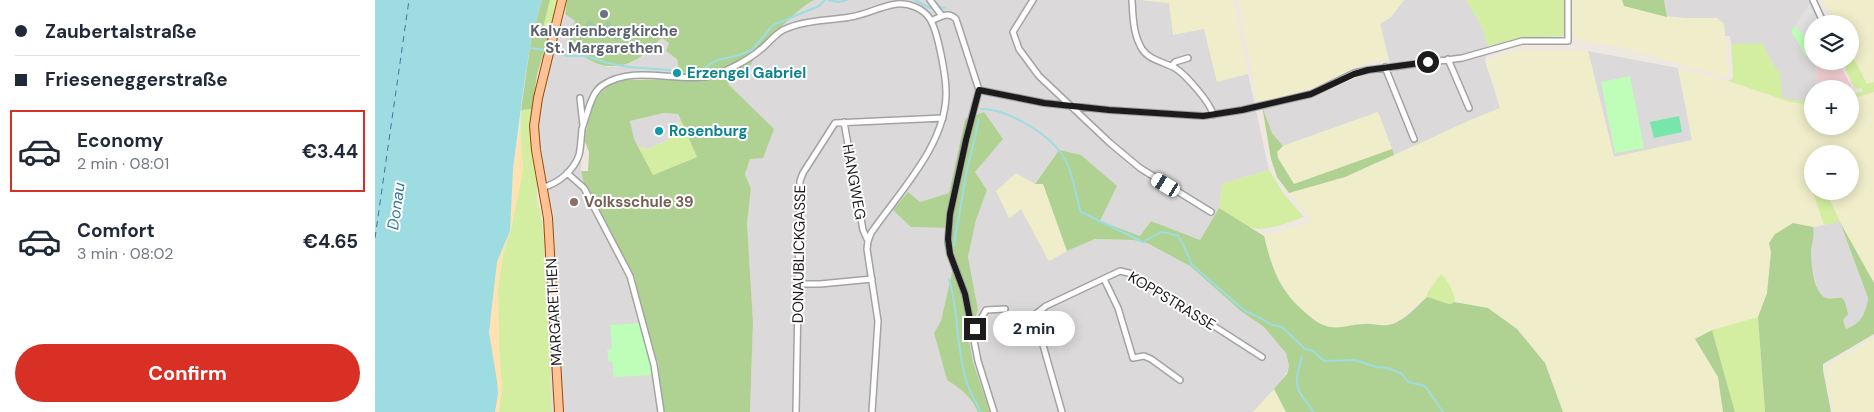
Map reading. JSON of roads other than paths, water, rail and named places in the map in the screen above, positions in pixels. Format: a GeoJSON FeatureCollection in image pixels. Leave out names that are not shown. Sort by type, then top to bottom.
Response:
{"type":"FeatureCollection","features":[{"type":"Feature","properties":{"kind":"main road","name":"MARGARETHEN"},"geometry":{"type":"LineString","coordinates":[[559,412],[548,211],[536,150],[534,126],[536,106],[562,0]]}},
{"type":"Feature","properties":{"kind":"street"},"geometry":{"type":"LineString","coordinates":[[930,0],[942,16]]}},
{"type":"Feature","properties":{"kind":"street"},"geometry":{"type":"LineString","coordinates":[[1033,0],[1013,32],[1017,46],[1039,76],[1069,106],[1134,164],[1211,212]]}},
{"type":"Feature","properties":{"kind":"street"},"geometry":{"type":"LineString","coordinates":[[1133,0],[1135,30],[1141,48],[1148,56],[1177,70],[1205,99],[1212,109],[1213,115]]}},
{"type":"Feature","properties":{"kind":"street"},"geometry":{"type":"LineString","coordinates":[[979,90],[1009,97],[1069,106],[1130,112],[1195,116],[1213,115],[1311,94],[1354,74],[1385,67],[1413,65],[1448,58],[1462,58],[1522,41],[1569,41],[1568,0]]}},
{"type":"Feature","properties":{"kind":"street"},"geometry":{"type":"LineString","coordinates":[[1813,0],[1820,15]]}},
{"type":"Feature","properties":{"kind":"street"},"geometry":{"type":"LineString","coordinates":[[544,187],[555,183],[567,173],[579,154],[583,125],[595,93],[603,85],[613,80],[637,75],[681,77],[711,75],[724,71],[756,53],[780,32],[787,29],[819,21],[852,17],[898,2],[916,8],[927,15],[931,21],[945,78],[946,101],[943,118],[934,142],[925,158],[867,241]]}},
{"type":"Feature","properties":{"kind":"street"},"geometry":{"type":"LineString","coordinates":[[931,21],[942,16],[951,15],[956,19],[979,90],[966,140],[948,233],[949,251],[967,301],[981,370],[994,412]]}},
{"type":"Feature","properties":{"kind":"street"},"geometry":{"type":"LineString","coordinates":[[1171,66],[1175,62],[1188,58]]}},
{"type":"Feature","properties":{"kind":"street"},"geometry":{"type":"LineString","coordinates":[[1448,58],[1469,108]]}},
{"type":"Feature","properties":{"kind":"street"},"geometry":{"type":"LineString","coordinates":[[1385,67],[1414,139]]}},
{"type":"Feature","properties":{"kind":"street"},"geometry":{"type":"LineString","coordinates":[[580,98],[583,125]]}},
{"type":"Feature","properties":{"kind":"street"},"geometry":{"type":"LineString","coordinates":[[844,122],[943,118]]}},
{"type":"Feature","properties":{"kind":"street","name":"HANGWEG"},"geometry":{"type":"LineString","coordinates":[[844,122],[863,230],[867,241],[878,321],[872,412]]}},
{"type":"Feature","properties":{"kind":"street","name":"DONAUBLICKGASSE"},"geometry":{"type":"LineString","coordinates":[[796,412],[801,177],[833,124],[844,122]]}},
{"type":"Feature","properties":{"kind":"street"},"geometry":{"type":"LineString","coordinates":[[567,173],[584,188],[630,276],[653,360],[661,412]]}},
{"type":"Feature","properties":{"kind":"street","name":"KOPPSTRASSE"},"geometry":{"type":"LineString","coordinates":[[1062,412],[1041,338],[1037,313],[1046,306],[1121,271],[1133,274],[1262,357]]}},
{"type":"Feature","properties":{"kind":"street"},"geometry":{"type":"LineString","coordinates":[[798,284],[829,283],[872,278]]}},
{"type":"Feature","properties":{"kind":"street"},"geometry":{"type":"LineString","coordinates":[[1104,280],[1119,308],[1133,358],[1144,356],[1151,358],[1180,380]]}},
{"type":"Feature","properties":{"kind":"street"},"geometry":{"type":"LineString","coordinates":[[972,330],[977,326],[986,310],[1005,309]]}},
{"type":"Feature","properties":{"kind":"water","name":"Donau"},"geometry":{"type":"Polygon","coordinates":[[[375,0],[542,0],[531,40],[522,99],[513,170],[510,231],[497,262],[489,332],[498,394],[495,412],[375,412],[375,0]]]}},
{"type":"Feature","properties":{"kind":"waterway"},"geometry":{"type":"LineString","coordinates":[[551,51],[568,56],[586,56],[629,67],[693,73],[698,72],[717,60],[752,50],[773,25],[819,6],[825,0]]}},
{"type":"Feature","properties":{"kind":"waterway"},"geometry":{"type":"LineString","coordinates":[[828,0],[838,2],[847,0]]}},
{"type":"Feature","properties":{"kind":"waterway"},"geometry":{"type":"LineString","coordinates":[[915,0],[930,8]]}},
{"type":"Feature","properties":{"kind":"waterway"},"geometry":{"type":"LineString","coordinates":[[939,7],[945,8]]}},
{"type":"Feature","properties":{"kind":"waterway"},"geometry":{"type":"LineString","coordinates":[[530,48],[546,50]]}},
{"type":"Feature","properties":{"kind":"waterway"},"geometry":{"type":"LineString","coordinates":[[981,109],[1004,113],[1016,118],[1040,133],[1059,150],[1068,165],[1081,212],[1143,242],[1161,232],[1178,236],[1192,265],[1245,311],[1272,325],[1282,327],[1305,349],[1313,351],[1324,361],[1355,360],[1376,367],[1388,368],[1402,374],[1408,382],[1425,386],[1443,412]]}},
{"type":"Feature","properties":{"kind":"waterway"},"geometry":{"type":"LineString","coordinates":[[954,245],[966,175],[979,119]]}},
{"type":"Feature","properties":{"kind":"waterway"},"geometry":{"type":"LineString","coordinates":[[949,279],[963,368],[969,388],[981,412]]}},
{"type":"Feature","properties":{"kind":"waterway"},"geometry":{"type":"LineString","coordinates":[[1302,357],[1297,382],[1299,391],[1313,412]]}},
{"type":"Feature","properties":{"kind":"place","name":"Kalvarienbergkirche St. Margarethen"},"geometry":{"type":"Point","coordinates":[604,14]}},
{"type":"Feature","properties":{"kind":"place","name":"Erzengel Gabriel"},"geometry":{"type":"Point","coordinates":[677,73]}},
{"type":"Feature","properties":{"kind":"place","name":"Rosenburg"},"geometry":{"type":"Point","coordinates":[659,131]}},
{"type":"Feature","properties":{"kind":"place","name":"Volksschule 39"},"geometry":{"type":"Point","coordinates":[574,202]}}]}
